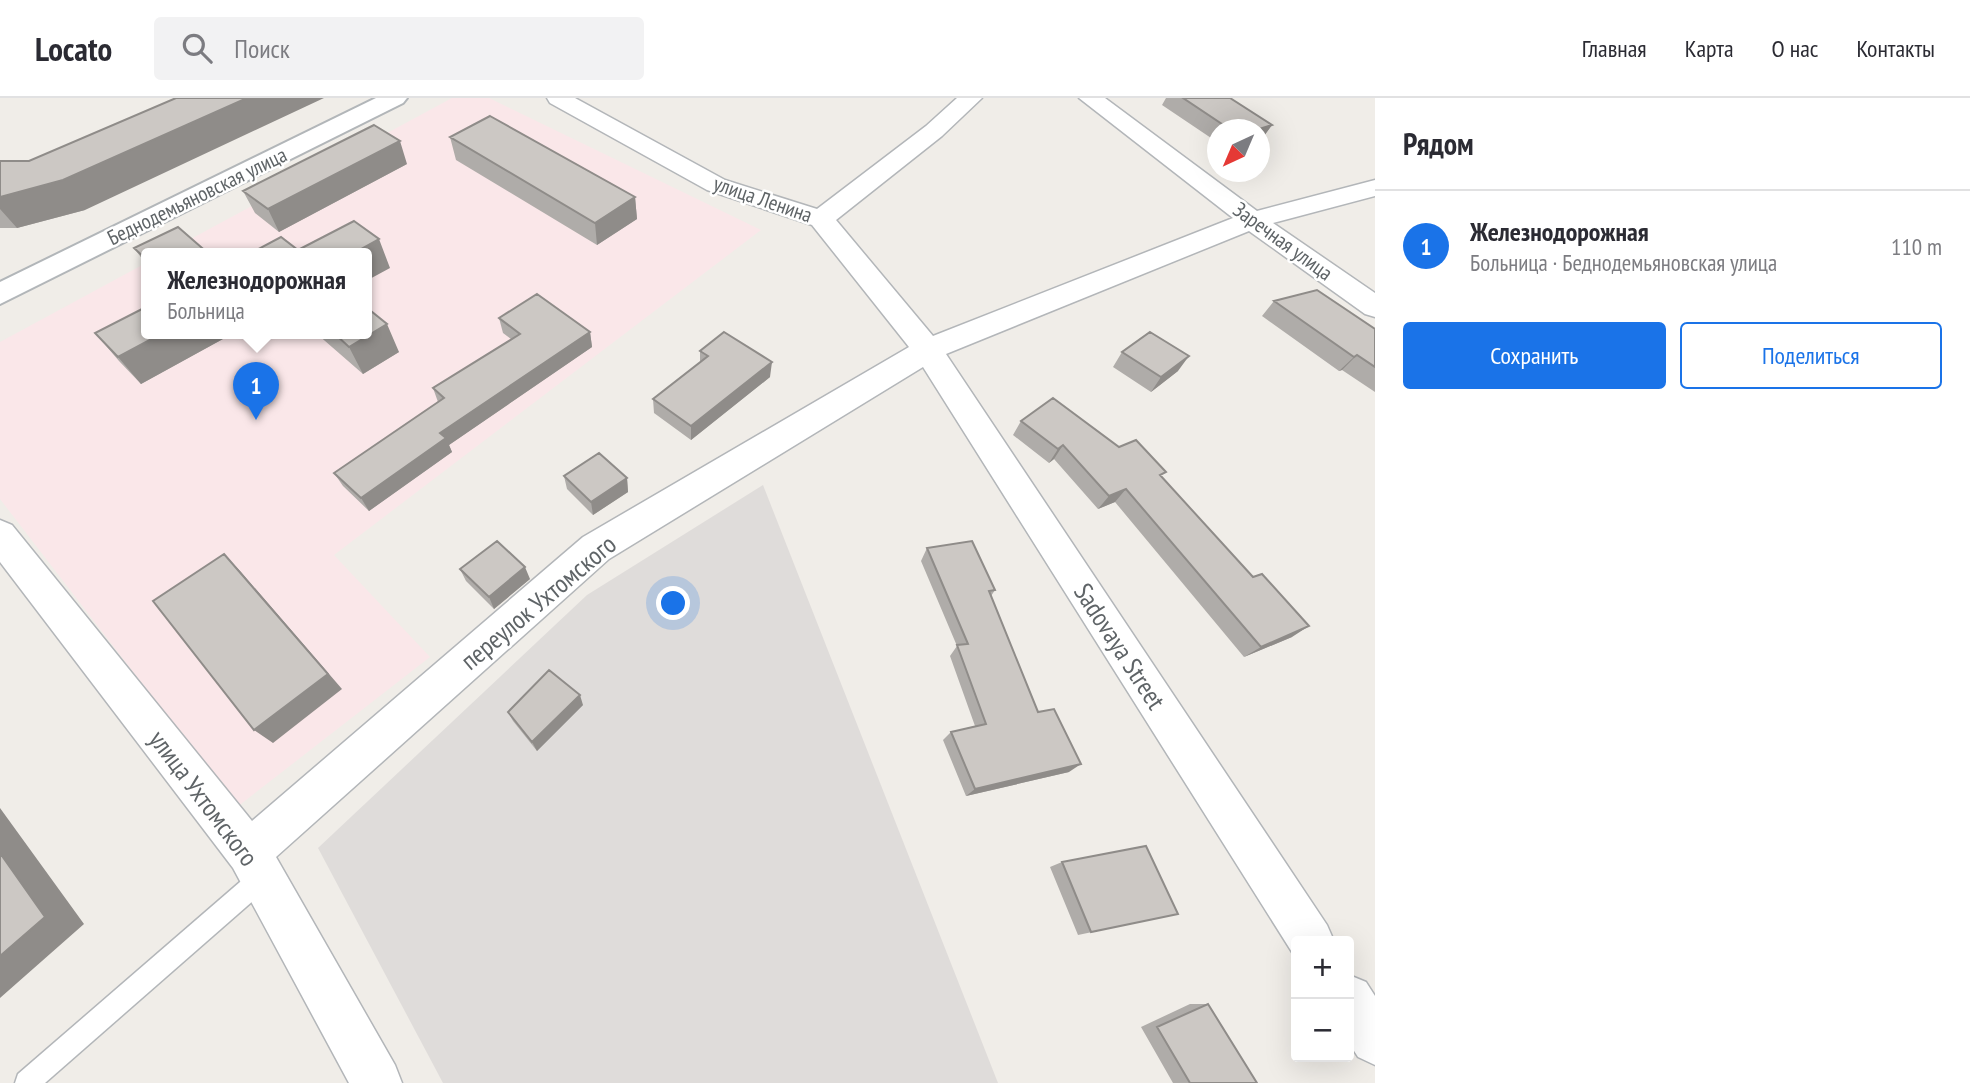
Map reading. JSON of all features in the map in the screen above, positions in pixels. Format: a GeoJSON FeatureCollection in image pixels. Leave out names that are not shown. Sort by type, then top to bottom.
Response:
{"type":"FeatureCollection","features":[{"type":"Feature","properties":{"kind":"main road","name":"Беднодемьяновская улица"},"geometry":{"type":"LineString","coordinates":[[0,294],[395,98]]}},
{"type":"Feature","properties":{"kind":"street","name":"улица Ленина"},"geometry":{"type":"LineString","coordinates":[[558,98],[716,185],[821,219],[928,350]]}},
{"type":"Feature","properties":{"kind":"street"},"geometry":{"type":"LineString","coordinates":[[821,219],[934,131],[971,98]]}},
{"type":"Feature","properties":{"kind":"street","name":"Заречная улица"},"geometry":{"type":"LineString","coordinates":[[1090,98],[1252,220],[1375,307]]}},
{"type":"Feature","properties":{"kind":"street","name":"переулок Ухтомского"},"geometry":{"type":"LineString","coordinates":[[256,864],[596,548],[928,350],[1252,220],[1375,188]]}},
{"type":"Feature","properties":{"kind":"street","name":"Sadovaya Street"},"geometry":{"type":"LineString","coordinates":[[928,350],[1308,936]]}},
{"type":"Feature","properties":{"kind":"street","name":"улица Ухтомского"},"geometry":{"type":"LineString","coordinates":[[0,535],[256,864],[377,1083]]}},
{"type":"Feature","properties":{"kind":"street"},"geometry":{"type":"LineString","coordinates":[[1354,1007],[1375,1040]]}},
{"type":"Feature","properties":{"kind":"lane"},"geometry":{"type":"LineString","coordinates":[[27,1083],[256,864]]}},
{"type":"Feature","properties":{"kind":"shaded area"},"geometry":{"type":"Polygon","coordinates":[[[452,98],[489,98],[761,230],[334,555],[430,657],[237,807],[0,499],[0,342],[141,266],[141,339],[372,339],[372,248],[174,248],[452,98]]]}},
{"type":"Feature","properties":{"kind":"shaded area"},"geometry":{"type":"Polygon","coordinates":[[[763,485],[998,1083],[443,1083],[318,848],[587,595],[763,485]]]}},
{"type":"Feature","properties":{"kind":"building"},"geometry":{"type":"Polygon","coordinates":[[[176,98],[247,98],[63,180],[0,197],[0,161],[29,161],[176,98]]]}},
{"type":"Feature","properties":{"kind":"building"},"geometry":{"type":"Polygon","coordinates":[[[1183,98],[1230,98],[1263,119],[1214,119],[1183,98]]]}},
{"type":"Feature","properties":{"kind":"building"},"geometry":{"type":"Polygon","coordinates":[[[490,116],[635,197],[595,223],[450,137],[490,116]]]}},
{"type":"Feature","properties":{"kind":"building"},"geometry":{"type":"Polygon","coordinates":[[[374,125],[400,141],[268,209],[243,191],[374,125]]]}},
{"type":"Feature","properties":{"kind":"building"},"geometry":{"type":"Polygon","coordinates":[[[354,221],[379,239],[363,248],[302,248],[354,221]]]}},
{"type":"Feature","properties":{"kind":"building"},"geometry":{"type":"Polygon","coordinates":[[[178,227],[202,248],[141,248],[141,254],[134,248],[178,227]]]}},
{"type":"Feature","properties":{"kind":"building"},"geometry":{"type":"Polygon","coordinates":[[[281,237],[295,248],[260,248],[281,237]]]}},
{"type":"Feature","properties":{"kind":"building"},"geometry":{"type":"Polygon","coordinates":[[[1317,290],[1375,329],[1375,367],[1357,355],[1354,357],[1274,301],[1317,290]]]}},
{"type":"Feature","properties":{"kind":"building"},"geometry":{"type":"Polygon","coordinates":[[[537,294],[590,332],[440,433],[446,438],[361,498],[334,473],[444,398],[433,388],[520,334],[499,318],[537,294]]]}},
{"type":"Feature","properties":{"kind":"building"},"geometry":{"type":"Polygon","coordinates":[[[141,310],[141,339],[152,339],[118,357],[95,333],[141,310]]]}},
{"type":"Feature","properties":{"kind":"building"},"geometry":{"type":"Polygon","coordinates":[[[372,312],[387,324],[372,333],[372,312]]]}},
{"type":"Feature","properties":{"kind":"building"},"geometry":{"type":"Polygon","coordinates":[[[724,332],[772,362],[691,426],[653,399],[708,356],[700,351],[724,332]]]}},
{"type":"Feature","properties":{"kind":"building"},"geometry":{"type":"Polygon","coordinates":[[[1150,332],[1189,356],[1161,377],[1122,352],[1150,332]]]}},
{"type":"Feature","properties":{"kind":"building"},"geometry":{"type":"Polygon","coordinates":[[[340,339],[362,339],[349,347],[340,339]]]}},
{"type":"Feature","properties":{"kind":"building"},"geometry":{"type":"Polygon","coordinates":[[[1053,398],[1119,447],[1136,440],[1166,472],[1160,475],[1253,577],[1262,574],[1309,626],[1261,647],[1126,489],[1109,496],[1063,445],[1058,449],[1021,421],[1053,398]]]}},
{"type":"Feature","properties":{"kind":"building"},"geometry":{"type":"Polygon","coordinates":[[[599,453],[627,478],[591,502],[564,476],[599,453]]]}},
{"type":"Feature","properties":{"kind":"building"},"geometry":{"type":"Polygon","coordinates":[[[497,541],[525,567],[489,597],[460,569],[497,541]]]}},
{"type":"Feature","properties":{"kind":"building"},"geometry":{"type":"Polygon","coordinates":[[[972,541],[995,590],[989,591],[1038,712],[1054,709],[1081,764],[975,789],[951,732],[986,724],[957,645],[968,644],[927,548],[972,541]]]}},
{"type":"Feature","properties":{"kind":"building"},"geometry":{"type":"Polygon","coordinates":[[[224,554],[328,674],[254,730],[153,601],[224,554]]]}},
{"type":"Feature","properties":{"kind":"building"},"geometry":{"type":"Polygon","coordinates":[[[549,670],[580,695],[532,742],[508,712],[549,670]]]}},
{"type":"Feature","properties":{"kind":"building"},"geometry":{"type":"Polygon","coordinates":[[[1146,846],[1178,914],[1091,932],[1062,862],[1146,846]]]}},
{"type":"Feature","properties":{"kind":"building"},"geometry":{"type":"Polygon","coordinates":[[[0,853],[45,917],[0,956],[0,853]]]}},
{"type":"Feature","properties":{"kind":"building"},"geometry":{"type":"Polygon","coordinates":[[[1208,1004],[1257,1083],[1190,1083],[1157,1027],[1208,1004]]]}},
{"type":"Feature","properties":{"kind":"place","name":"Железнодорожная"},"geometry":{"type":"Point","coordinates":[256,420]}}]}
